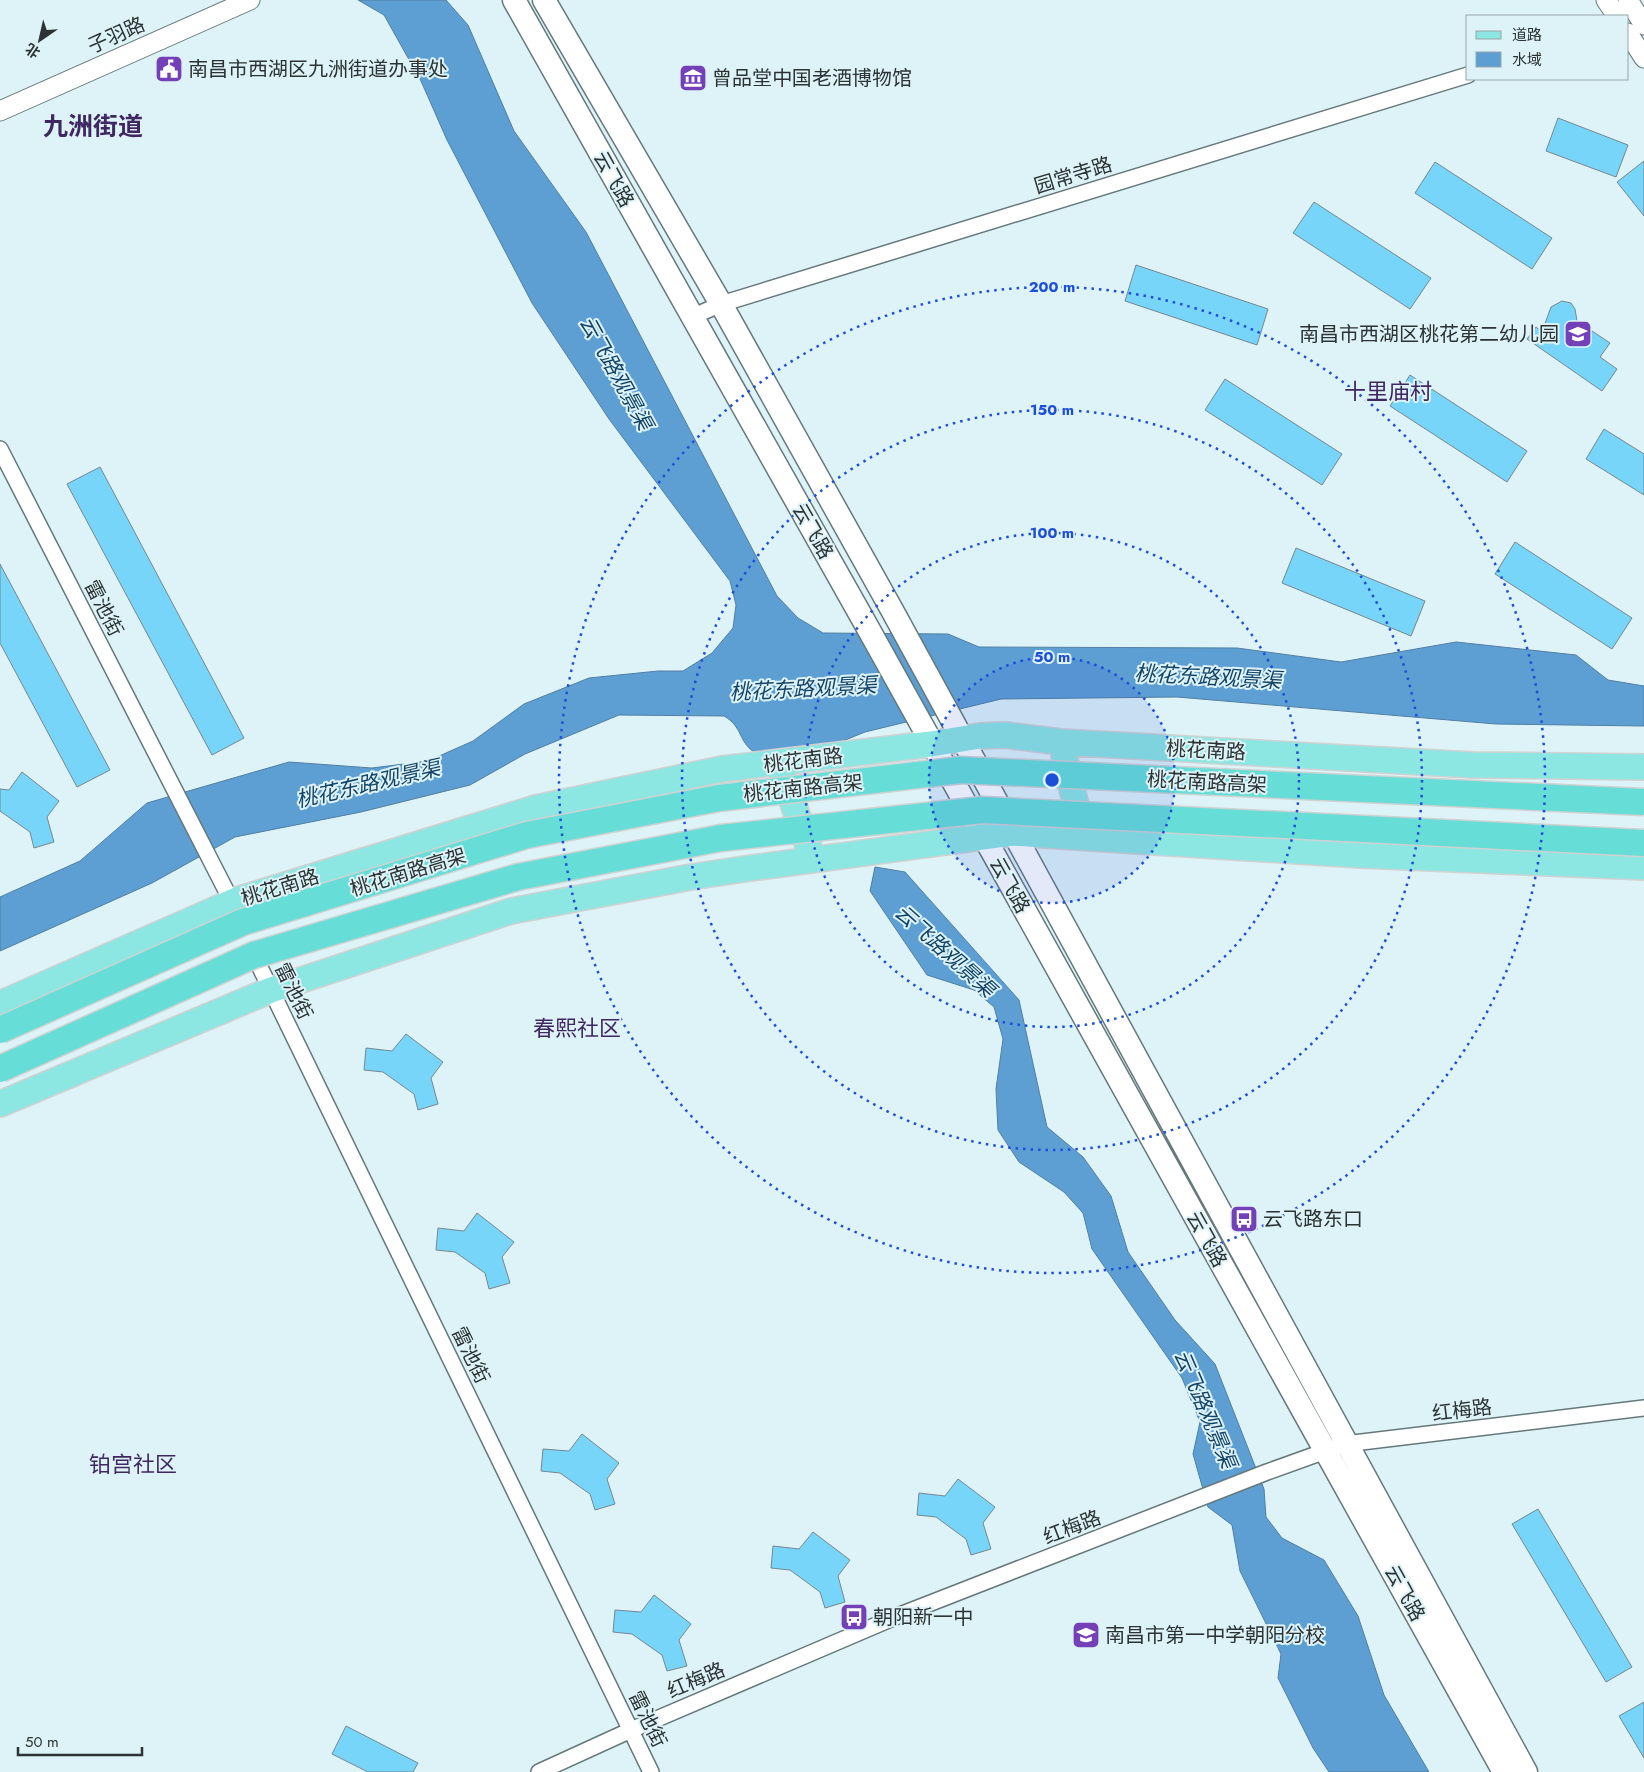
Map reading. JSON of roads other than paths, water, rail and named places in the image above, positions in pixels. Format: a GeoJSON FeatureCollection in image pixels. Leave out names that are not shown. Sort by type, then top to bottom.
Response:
{"type":"FeatureCollection","features":[{"type":"Feature","properties":{"kind":"highway","name":"桃花南路高架"},"geometry":{"type":"LineString","coordinates":[[0,1030],[237,912],[527,836],[719,798],[961,770],[1644,802]]}},
{"type":"Feature","properties":{"kind":"highway","name":"桃花南路高架"},"geometry":{"type":"LineString","coordinates":[[0,1069],[254,955],[518,877],[721,838],[982,810],[1644,842]]}},
{"type":"Feature","properties":{"kind":"main road","name":"云飞路"},"geometry":{"type":"LineString","coordinates":[[514,0],[864,621],[982,836],[1526,1772]]}},
{"type":"Feature","properties":{"kind":"main road","name":"云飞路"},"geometry":{"type":"LineString","coordinates":[[544,0],[721,304],[892,610],[1012,833],[1336,1448],[1504,1772]]}},
{"type":"Feature","properties":{"kind":"main road","name":"桃花南路"},"geometry":{"type":"LineString","coordinates":[[0,1004],[237,912],[536,808],[722,769],[778,763],[957,733],[1005,734],[1061,742],[1472,765],[1644,767]]}},
{"type":"Feature","properties":{"kind":"main road"},"geometry":{"type":"LineString","coordinates":[[1061,742],[1084,838]]}},
{"type":"Feature","properties":{"kind":"main road"},"geometry":{"type":"LineString","coordinates":[[778,763],[813,860]]}},
{"type":"Feature","properties":{"kind":"main road"},"geometry":{"type":"LineString","coordinates":[[0,1104],[271,990],[511,910],[691,877],[1012,833],[1360,855],[1644,867]]}},
{"type":"Feature","properties":{"kind":"street","name":"子羽路"},"geometry":{"type":"LineString","coordinates":[[0,111],[250,0]]}},
{"type":"Feature","properties":{"kind":"street"},"geometry":{"type":"LineString","coordinates":[[1606,0],[1616,15]]}},
{"type":"Feature","properties":{"kind":"street"},"geometry":{"type":"LineString","coordinates":[[1628,0],[1637,25],[1644,58]]}},
{"type":"Feature","properties":{"kind":"street","name":"园常寺路"},"geometry":{"type":"LineString","coordinates":[[692,317],[721,304],[1466,75]]}},
{"type":"Feature","properties":{"kind":"street","name":"雷池街"},"geometry":{"type":"LineString","coordinates":[[0,449],[237,912]]}},
{"type":"Feature","properties":{"kind":"street","name":"雷池街"},"geometry":{"type":"LineString","coordinates":[[254,955],[651,1772]]}},
{"type":"Feature","properties":{"kind":"street","name":"红梅路"},"geometry":{"type":"LineString","coordinates":[[539,1772],[631,1730],[900,1615],[1267,1472],[1336,1448],[1644,1408]]}},
{"type":"Feature","properties":{"kind":"water"},"geometry":{"type":"Polygon","coordinates":[[[358,0],[446,0],[468,25],[514,131],[586,232],[777,596],[798,618],[823,633],[948,634],[979,647],[1237,648],[1341,662],[1456,642],[1576,655],[1608,680],[1644,686],[1644,726],[1496,724],[1177,697],[1001,699],[865,732],[838,743],[754,752],[745,743],[738,729],[724,716],[619,715],[525,754],[470,785],[361,812],[235,837],[152,883],[0,951],[0,897],[80,861],[147,803],[289,762],[372,768],[428,761],[473,741],[524,704],[589,678],[658,671],[683,671],[712,653],[733,628],[736,605],[730,581],[609,419],[532,303],[447,140],[421,81],[384,15],[358,0]]]}},
{"type":"Feature","properties":{"kind":"water","name":"云飞路观景渠"},"geometry":{"type":"Polygon","coordinates":[[[875,867],[905,872],[1019,1000],[1047,1127],[1083,1157],[1111,1196],[1128,1252],[1175,1320],[1215,1364],[1264,1489],[1266,1517],[1282,1538],[1324,1560],[1358,1616],[1384,1695],[1429,1772],[1329,1772],[1313,1748],[1278,1678],[1281,1654],[1240,1571],[1232,1525],[1208,1507],[1193,1454],[1200,1422],[1182,1378],[1092,1249],[1083,1213],[1064,1192],[1019,1162],[998,1130],[996,1089],[1003,1039],[994,1007],[974,990],[927,975],[870,891],[875,867]]]}},
{"type":"Feature","properties":{"kind":"place","name":"南昌市西湖区九洲街道办事处"},"geometry":{"type":"Point","coordinates":[169,69]}},
{"type":"Feature","properties":{"kind":"place","name":"曾品堂中国老酒博物馆"},"geometry":{"type":"Point","coordinates":[693,78]}},
{"type":"Feature","properties":{"kind":"place","name":"南昌市西湖区桃花第二幼儿园"},"geometry":{"type":"Point","coordinates":[1578,334]}},
{"type":"Feature","properties":{"kind":"place","name":"云飞路东口"},"geometry":{"type":"Point","coordinates":[1244,1219]}},
{"type":"Feature","properties":{"kind":"place","name":"朝阳新一中"},"geometry":{"type":"Point","coordinates":[854,1617]}},
{"type":"Feature","properties":{"kind":"place","name":"南昌市第一中学朝阳分校"},"geometry":{"type":"Point","coordinates":[1086,1635]}},
{"type":"Feature","properties":{"kind":"district","name":"九洲街道"},"geometry":{"type":"Point","coordinates":[93,126]}},
{"type":"Feature","properties":{"kind":"district","name":"十里庙村"},"geometry":{"type":"Point","coordinates":[1388,391]}},
{"type":"Feature","properties":{"kind":"district","name":"春熙社区"},"geometry":{"type":"Point","coordinates":[577,1028]}},
{"type":"Feature","properties":{"kind":"district","name":"铂宫社区"},"geometry":{"type":"Point","coordinates":[133,1464]}},
{"type":"Feature","properties":{"kind":"water label","name":"桃花东路观景渠"},"geometry":{"type":"Point","coordinates":[1208,677]}},
{"type":"Feature","properties":{"kind":"water label","name":"桃花东路观景渠"},"geometry":{"type":"Point","coordinates":[803,689]}},
{"type":"Feature","properties":{"kind":"water label","name":"桃花东路观景渠"},"geometry":{"type":"Point","coordinates":[368,784]}}]}
